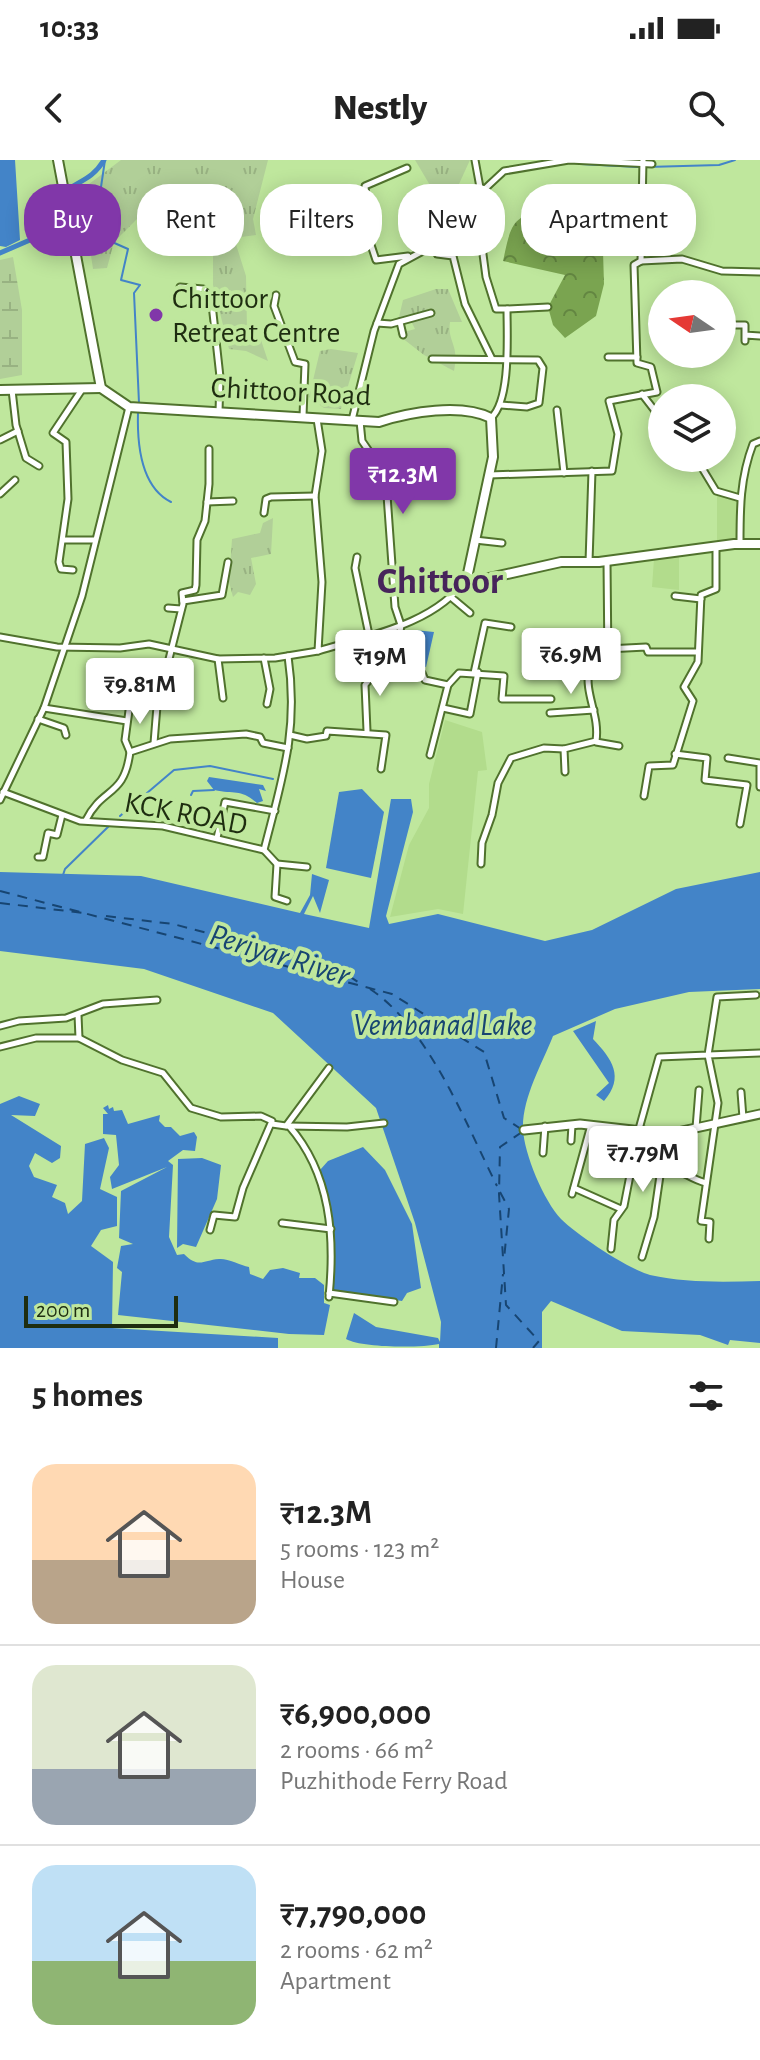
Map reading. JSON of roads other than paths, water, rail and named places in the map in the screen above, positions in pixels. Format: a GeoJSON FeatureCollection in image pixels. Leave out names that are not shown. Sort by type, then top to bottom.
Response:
{"type":"FeatureCollection","features":[{"type":"Feature","properties":{"kind":"main road"},"geometry":{"type":"LineString","coordinates":[[58,160],[101,388]]}},
{"type":"Feature","properties":{"kind":"main road"},"geometry":{"type":"LineString","coordinates":[[0,390],[81,391],[101,388],[129,407]]}},
{"type":"Feature","properties":{"kind":"main road","name":"Chittoor Road"},"geometry":{"type":"LineString","coordinates":[[129,407],[379,422],[400,415],[476,411],[491,418]]}},
{"type":"Feature","properties":{"kind":"main road"},"geometry":{"type":"LineString","coordinates":[[491,418],[495,437],[467,578],[478,583],[561,562],[589,562],[716,546],[760,544]]}},
{"type":"Feature","properties":{"kind":"street"},"geometry":{"type":"LineString","coordinates":[[475,160],[479,184]]}},
{"type":"Feature","properties":{"kind":"street"},"geometry":{"type":"LineString","coordinates":[[490,184],[504,171],[569,160],[652,164]]}},
{"type":"Feature","properties":{"kind":"street"},"geometry":{"type":"LineString","coordinates":[[643,184],[644,162]]}},
{"type":"Feature","properties":{"kind":"street"},"geometry":{"type":"LineString","coordinates":[[407,168],[365,186],[370,242],[376,260],[409,256]]}},
{"type":"Feature","properties":{"kind":"street"},"geometry":{"type":"LineString","coordinates":[[395,664],[401,625],[395,607],[388,509],[391,483],[362,441],[356,420],[377,323],[399,264],[409,256]]}},
{"type":"Feature","properties":{"kind":"street"},"geometry":{"type":"LineString","coordinates":[[453,256],[465,304],[492,359]]}},
{"type":"Feature","properties":{"kind":"street"},"geometry":{"type":"LineString","coordinates":[[483,256],[496,309],[548,307]]}},
{"type":"Feature","properties":{"kind":"street"},"geometry":{"type":"LineString","coordinates":[[641,256],[641,261]]}},
{"type":"Feature","properties":{"kind":"street"},"geometry":{"type":"LineString","coordinates":[[489,475],[612,471],[617,458],[618,434],[609,401],[657,392],[651,367],[641,366],[637,357],[634,265],[641,261],[682,259],[722,271],[760,272]]}},
{"type":"Feature","properties":{"kind":"street"},"geometry":{"type":"LineString","coordinates":[[180,287],[203,289],[211,295],[220,377],[219,412]]}},
{"type":"Feature","properties":{"kind":"street"},"geometry":{"type":"LineString","coordinates":[[276,295],[274,306],[295,362],[305,364],[303,416]]}},
{"type":"Feature","properties":{"kind":"street"},"geometry":{"type":"LineString","coordinates":[[491,418],[501,405],[507,309]]}},
{"type":"Feature","properties":{"kind":"street"},"geometry":{"type":"LineString","coordinates":[[377,323],[400,322],[431,313]]}},
{"type":"Feature","properties":{"kind":"street"},"geometry":{"type":"LineString","coordinates":[[400,322],[403,335]]}},
{"type":"Feature","properties":{"kind":"street"},"geometry":{"type":"LineString","coordinates":[[608,357],[637,357]]}},
{"type":"Feature","properties":{"kind":"street"},"geometry":{"type":"LineString","coordinates":[[432,359],[538,360],[543,368],[539,403],[527,407],[501,405]]}},
{"type":"Feature","properties":{"kind":"street"},"geometry":{"type":"LineString","coordinates":[[12,390],[26,458],[39,466]]}},
{"type":"Feature","properties":{"kind":"street"},"geometry":{"type":"LineString","coordinates":[[73,570],[61,569],[68,499],[66,442],[53,433],[81,391]]}},
{"type":"Feature","properties":{"kind":"street"},"geometry":{"type":"LineString","coordinates":[[642,394],[648,402]]}},
{"type":"Feature","properties":{"kind":"street"},"geometry":{"type":"LineString","coordinates":[[0,800],[44,708],[65,647],[129,407]]}},
{"type":"Feature","properties":{"kind":"street"},"geometry":{"type":"LineString","coordinates":[[557,410],[564,473]]}},
{"type":"Feature","properties":{"kind":"street"},"geometry":{"type":"LineString","coordinates":[[317,418],[322,451],[315,496],[322,582],[318,651]]}},
{"type":"Feature","properties":{"kind":"street"},"geometry":{"type":"LineString","coordinates":[[0,440],[18,431]]}},
{"type":"Feature","properties":{"kind":"street"},"geometry":{"type":"LineString","coordinates":[[740,544],[740,498],[745,466],[753,444],[760,441]]}},
{"type":"Feature","properties":{"kind":"street"},"geometry":{"type":"LineString","coordinates":[[154,743],[157,706],[183,601],[182,593],[195,590],[196,585],[197,540],[207,502],[209,449]]}},
{"type":"Feature","properties":{"kind":"street"},"geometry":{"type":"LineString","coordinates":[[589,562],[592,471]]}},
{"type":"Feature","properties":{"kind":"street"},"geometry":{"type":"LineString","coordinates":[[704,472],[716,491],[740,498]]}},
{"type":"Feature","properties":{"kind":"street"},"geometry":{"type":"LineString","coordinates":[[0,494],[15,480]]}},
{"type":"Feature","properties":{"kind":"street"},"geometry":{"type":"LineString","coordinates":[[264,513],[266,499],[271,497],[315,496]]}},
{"type":"Feature","properties":{"kind":"street"},"geometry":{"type":"LineString","coordinates":[[207,502],[233,501]]}},
{"type":"Feature","properties":{"kind":"street"},"geometry":{"type":"LineString","coordinates":[[64,540],[95,540]]}},
{"type":"Feature","properties":{"kind":"street"},"geometry":{"type":"LineString","coordinates":[[475,540],[502,543]]}},
{"type":"Feature","properties":{"kind":"street"},"geometry":{"type":"LineString","coordinates":[[644,796],[648,768],[672,766],[693,701],[684,687],[686,678],[696,668],[701,595],[716,589],[716,546]]}},
{"type":"Feature","properties":{"kind":"street"},"geometry":{"type":"LineString","coordinates":[[357,557],[355,568],[369,635]]}},
{"type":"Feature","properties":{"kind":"street"},"geometry":{"type":"LineString","coordinates":[[595,742],[597,725],[588,692],[588,671],[608,666],[607,560]]}},
{"type":"Feature","properties":{"kind":"street"},"geometry":{"type":"LineString","coordinates":[[183,601],[222,595],[228,562]]}},
{"type":"Feature","properties":{"kind":"street"},"geometry":{"type":"LineString","coordinates":[[0,637],[94,649],[149,644],[218,659],[288,656],[318,651],[401,625],[452,598],[467,578]]}},
{"type":"Feature","properties":{"kind":"street"},"geometry":{"type":"LineString","coordinates":[[675,596],[701,599]]}},
{"type":"Feature","properties":{"kind":"street"},"geometry":{"type":"LineString","coordinates":[[452,598],[470,613]]}},
{"type":"Feature","properties":{"kind":"street"},"geometry":{"type":"LineString","coordinates":[[168,608],[181,609]]}},
{"type":"Feature","properties":{"kind":"street"},"geometry":{"type":"LineString","coordinates":[[443,708],[470,714],[485,623],[511,627]]}},
{"type":"Feature","properties":{"kind":"street"},"geometry":{"type":"LineString","coordinates":[[607,649],[646,647],[648,652],[664,654],[697,652]]}},
{"type":"Feature","properties":{"kind":"street","name":"KCK ROAD"},"geometry":{"type":"LineString","coordinates":[[3,792],[86,821],[163,826],[264,850],[290,735],[294,701],[288,656]]}},
{"type":"Feature","properties":{"kind":"street"},"geometry":{"type":"LineString","coordinates":[[264,658],[270,689],[267,704]]}},
{"type":"Feature","properties":{"kind":"street"},"geometry":{"type":"LineString","coordinates":[[218,659],[223,698]]}},
{"type":"Feature","properties":{"kind":"street"},"geometry":{"type":"LineString","coordinates":[[367,731],[365,685],[380,666],[395,664],[422,673],[425,680],[448,685]]}},
{"type":"Feature","properties":{"kind":"street"},"geometry":{"type":"LineString","coordinates":[[430,755],[448,685],[459,673],[504,676],[502,699],[551,699]]}},
{"type":"Feature","properties":{"kind":"street"},"geometry":{"type":"LineString","coordinates":[[86,821],[91,811],[125,779],[130,752],[125,740],[130,703],[157,706]]}},
{"type":"Feature","properties":{"kind":"street"},"geometry":{"type":"LineString","coordinates":[[44,708],[127,721]]}},
{"type":"Feature","properties":{"kind":"street"},"geometry":{"type":"LineString","coordinates":[[550,713],[594,710]]}},
{"type":"Feature","properties":{"kind":"street"},"geometry":{"type":"LineString","coordinates":[[38,719],[64,728],[66,735]]}},
{"type":"Feature","properties":{"kind":"street"},"geometry":{"type":"LineString","coordinates":[[290,735],[307,739],[326,736],[327,731],[367,731],[386,735],[381,769]]}},
{"type":"Feature","properties":{"kind":"street"},"geometry":{"type":"LineString","coordinates":[[130,752],[154,743],[246,734],[260,737],[263,743],[288,748]]}},
{"type":"Feature","properties":{"kind":"street"},"geometry":{"type":"LineString","coordinates":[[481,864],[485,829],[492,815],[498,783],[511,758],[544,748],[564,749],[595,742],[619,746]]}},
{"type":"Feature","properties":{"kind":"street"},"geometry":{"type":"LineString","coordinates":[[564,749],[565,772]]}},
{"type":"Feature","properties":{"kind":"street"},"geometry":{"type":"LineString","coordinates":[[675,754],[707,758],[705,780],[747,785]]}},
{"type":"Feature","properties":{"kind":"street"},"geometry":{"type":"LineString","coordinates":[[728,758],[760,764],[760,787]]}},
{"type":"Feature","properties":{"kind":"street"},"geometry":{"type":"LineString","coordinates":[[740,824],[747,785],[758,774]]}},
{"type":"Feature","properties":{"kind":"street"},"geometry":{"type":"LineString","coordinates":[[217,838],[225,802],[275,811]]}},
{"type":"Feature","properties":{"kind":"street"},"geometry":{"type":"LineString","coordinates":[[38,857],[43,857],[48,833],[57,835],[62,815]]}},
{"type":"Feature","properties":{"kind":"street"},"geometry":{"type":"LineString","coordinates":[[264,850],[277,864],[307,867]]}},
{"type":"Feature","properties":{"kind":"street"},"geometry":{"type":"LineString","coordinates":[[277,864],[275,897],[287,901]]}},
{"type":"Feature","properties":{"kind":"street"},"geometry":{"type":"LineString","coordinates":[[709,1239],[710,1222],[701,1221],[718,1103],[708,1055],[717,997],[756,995]]}},
{"type":"Feature","properties":{"kind":"street"},"geometry":{"type":"LineString","coordinates":[[0,1026],[78,1015],[103,1004],[157,1000]]}},
{"type":"Feature","properties":{"kind":"street"},"geometry":{"type":"LineString","coordinates":[[78,1015],[79,1038]]}},
{"type":"Feature","properties":{"kind":"street"},"geometry":{"type":"LineString","coordinates":[[0,1047],[36,1038],[79,1038],[122,1060],[163,1073],[191,1108],[221,1117],[261,1116],[272,1124],[287,1126],[356,1127],[384,1123]]}},
{"type":"Feature","properties":{"kind":"street"},"geometry":{"type":"LineString","coordinates":[[611,1249],[614,1220],[621,1209],[659,1057],[760,1053]]}},
{"type":"Feature","properties":{"kind":"street"},"geometry":{"type":"LineString","coordinates":[[287,1126],[329,1068]]}},
{"type":"Feature","properties":{"kind":"street"},"geometry":{"type":"LineString","coordinates":[[696,1129],[699,1090]]}},
{"type":"Feature","properties":{"kind":"street"},"geometry":{"type":"LineString","coordinates":[[741,1092],[743,1119]]}},
{"type":"Feature","properties":{"kind":"street"},"geometry":{"type":"LineString","coordinates":[[524,1130],[572,1124],[666,1134],[760,1114]]}},
{"type":"Feature","properties":{"kind":"street"},"geometry":{"type":"LineString","coordinates":[[210,1230],[214,1215],[235,1217],[246,1180],[272,1124]]}},
{"type":"Feature","properties":{"kind":"street"},"geometry":{"type":"LineString","coordinates":[[571,1141],[572,1124]]}},
{"type":"Feature","properties":{"kind":"street"},"geometry":{"type":"LineString","coordinates":[[591,1125],[573,1191],[621,1209]]}},
{"type":"Feature","properties":{"kind":"street"},"geometry":{"type":"LineString","coordinates":[[287,1126],[319,1174],[331,1229],[329,1295],[394,1302]]}},
{"type":"Feature","properties":{"kind":"street"},"geometry":{"type":"LineString","coordinates":[[543,1153],[545,1126]]}},
{"type":"Feature","properties":{"kind":"street"},"geometry":{"type":"LineString","coordinates":[[642,1257],[654,1217],[666,1134]]}},
{"type":"Feature","properties":{"kind":"street"},"geometry":{"type":"LineString","coordinates":[[661,1166],[677,1168],[685,1176],[706,1183]]}},
{"type":"Feature","properties":{"kind":"street"},"geometry":{"type":"LineString","coordinates":[[282,1223],[331,1229]]}},
{"type":"Feature","properties":{"kind":"water"},"geometry":{"type":"Polygon","coordinates":[[[0,160],[15,160],[20,240],[6,247],[0,246],[0,160]]]}},
{"type":"Feature","properties":{"kind":"water"},"geometry":{"type":"Polygon","coordinates":[[[407,632],[434,632],[426,667],[401,662],[407,632]]]}},
{"type":"Feature","properties":{"kind":"water"},"geometry":{"type":"Polygon","coordinates":[[[209,777],[263,785],[266,791],[259,789],[263,801],[257,803],[241,794],[214,790],[207,781],[209,777]]]}},
{"type":"Feature","properties":{"kind":"water"},"geometry":{"type":"Polygon","coordinates":[[[362,789],[384,812],[371,878],[326,868],[339,792],[362,789]]]}},
{"type":"Feature","properties":{"kind":"water","name":"Vembanad Lake"},"geometry":{"type":"Polygon","coordinates":[[[391,799],[411,799],[413,812],[386,916],[389,924],[438,914],[545,941],[592,930],[676,889],[760,872],[760,989],[689,992],[615,1009],[553,1036],[529,1093],[523,1129],[531,1164],[555,1211],[569,1226],[603,1251],[629,1266],[664,1278],[760,1281],[760,1343],[730,1340],[728,1345],[700,1335],[622,1331],[551,1301],[542,1312],[542,1348],[439,1348],[439,1344],[392,1346],[346,1339],[354,1313],[376,1327],[438,1338],[440,1342],[441,1322],[415,1223],[376,1108],[273,1013],[144,969],[0,951],[0,872],[141,876],[300,913],[310,895],[312,874],[329,880],[320,913],[313,896],[304,914],[369,928],[391,799]]]}},
{"type":"Feature","properties":{"kind":"water"},"geometry":{"type":"Polygon","coordinates":[[[596,1021],[593,1039],[606,1054],[615,1076],[604,1101],[596,1095],[609,1083],[573,1031],[596,1021]]]}},
{"type":"Feature","properties":{"kind":"water"},"geometry":{"type":"Polygon","coordinates":[[[19,1096],[40,1104],[35,1116],[11,1115],[61,1146],[60,1158],[52,1163],[35,1153],[29,1166],[34,1177],[57,1185],[52,1197],[65,1203],[68,1214],[82,1201],[85,1144],[104,1138],[109,1148],[100,1189],[117,1197],[117,1226],[101,1230],[91,1246],[113,1262],[112,1328],[278,1338],[278,1348],[0,1348],[0,1104],[19,1096]]]}},
{"type":"Feature","properties":{"kind":"water"},"geometry":{"type":"Polygon","coordinates":[[[108,1105],[114,1111],[122,1110],[128,1124],[160,1115],[159,1121],[180,1136],[194,1132],[197,1137],[195,1151],[183,1150],[168,1161],[173,1165],[169,1237],[177,1255],[184,1254],[197,1262],[230,1261],[249,1267],[250,1274],[263,1279],[270,1270],[283,1268],[300,1273],[299,1278],[315,1278],[324,1285],[324,1303],[330,1305],[324,1335],[118,1315],[122,1272],[117,1268],[121,1246],[133,1244],[119,1238],[121,1191],[167,1167],[112,1189],[110,1177],[119,1165],[116,1135],[103,1134],[103,1114],[108,1114],[103,1108],[108,1105]]]}},
{"type":"Feature","properties":{"kind":"water"},"geometry":{"type":"Polygon","coordinates":[[[363,1147],[385,1170],[412,1224],[421,1288],[407,1293],[402,1301],[332,1290],[333,1225],[320,1170],[328,1161],[363,1147]]]}},
{"type":"Feature","properties":{"kind":"water"},"geometry":{"type":"Polygon","coordinates":[[[202,1158],[221,1165],[217,1199],[196,1247],[183,1244],[177,1248],[178,1159],[202,1158]]]}},
{"type":"Feature","properties":{"kind":"waterway"},"geometry":{"type":"LineString","coordinates":[[0,253],[30,240],[36,222],[47,218],[60,196],[90,176],[104,160]]}},
{"type":"Feature","properties":{"kind":"waterway"},"geometry":{"type":"LineString","coordinates":[[105,160],[94,234],[128,249],[121,280],[140,285],[134,293],[139,403]]}},
{"type":"Feature","properties":{"kind":"waterway"},"geometry":{"type":"LineString","coordinates":[[647,167],[719,165],[735,160]]}},
{"type":"Feature","properties":{"kind":"waterway"},"geometry":{"type":"LineString","coordinates":[[581,164],[638,167]]}},
{"type":"Feature","properties":{"kind":"waterway"},"geometry":{"type":"LineString","coordinates":[[138,412],[140,451],[147,475],[153,486],[171,502]]}},
{"type":"Feature","properties":{"kind":"waterway"},"geometry":{"type":"LineString","coordinates":[[120,816],[174,770],[210,766],[273,779]]}},
{"type":"Feature","properties":{"kind":"waterway"},"geometry":{"type":"LineString","coordinates":[[191,795],[193,791],[214,790]]}},
{"type":"Feature","properties":{"kind":"waterway"},"geometry":{"type":"LineString","coordinates":[[63,875],[65,869],[110,825]]}},
{"type":"Feature","properties":{"kind":"place","name":"Chittoor Retreat Centre"},"geometry":{"type":"Point","coordinates":[156,315]}},
{"type":"Feature","properties":{"kind":"district","name":"Chittoor"},"geometry":{"type":"Point","coordinates":[440,580]}},
{"type":"Feature","properties":{"kind":"water label","name":"Periyar River"},"geometry":{"type":"Point","coordinates":[280,954]}}]}
